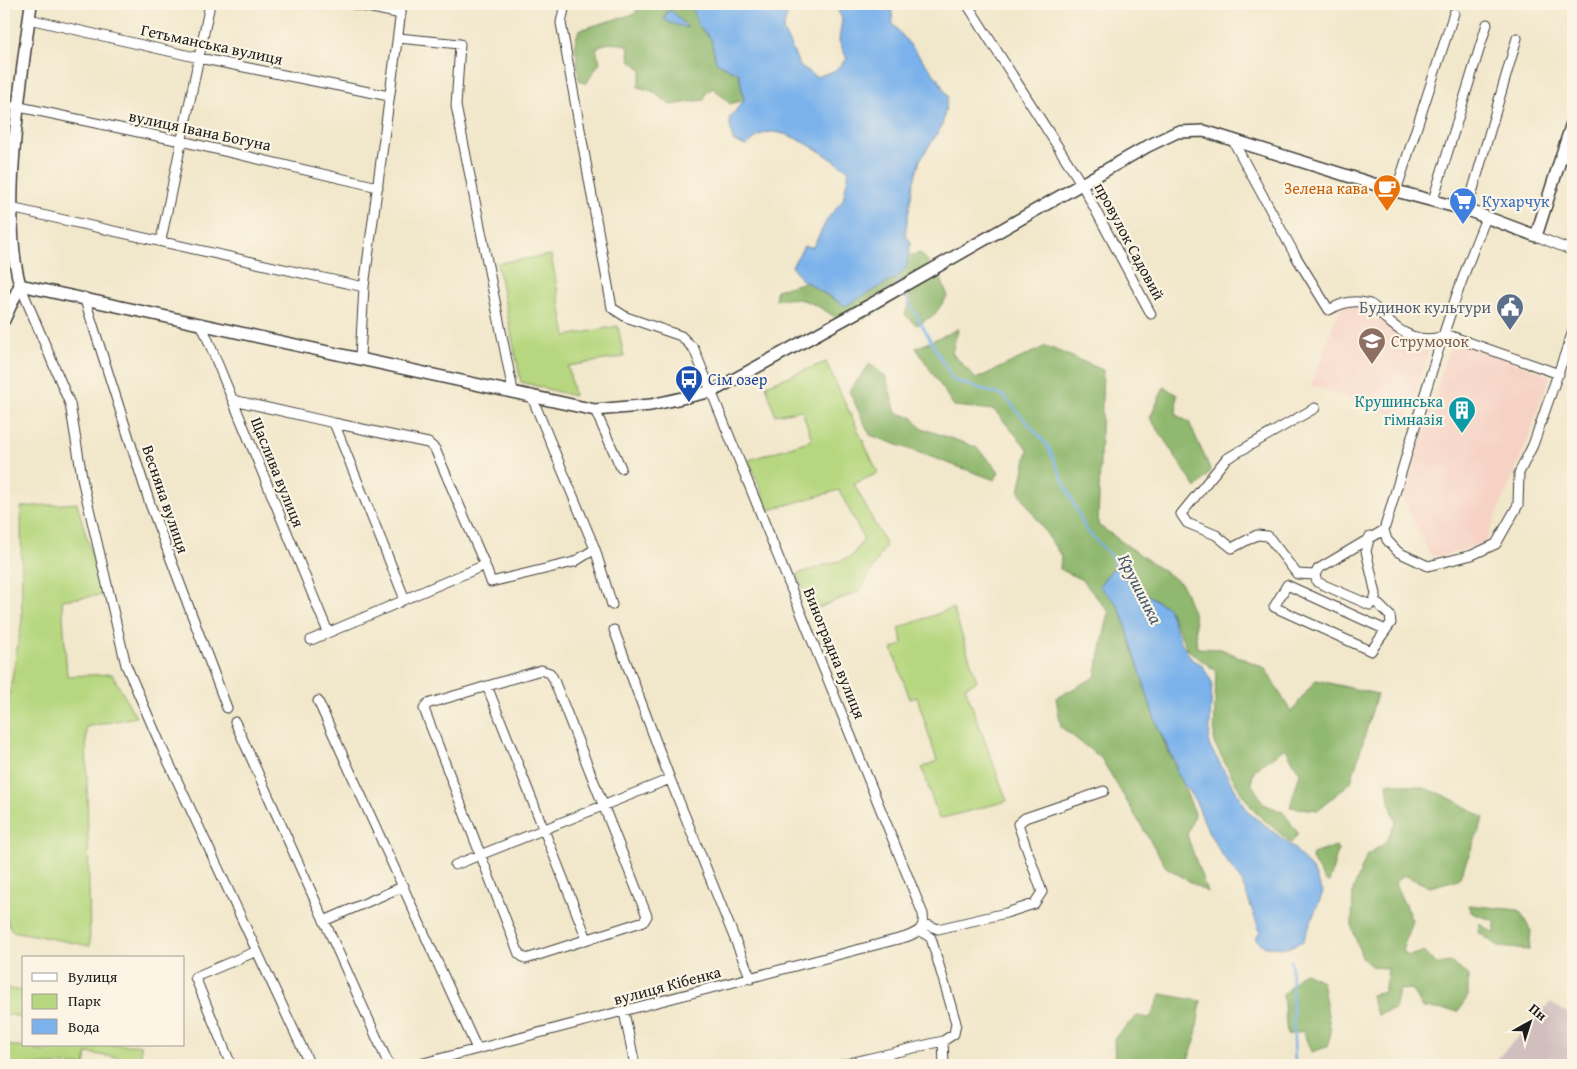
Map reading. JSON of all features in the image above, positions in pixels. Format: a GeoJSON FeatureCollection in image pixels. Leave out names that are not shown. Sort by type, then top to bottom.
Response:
{"type":"FeatureCollection","features":[{"type":"Feature","properties":{"kind":"street"},"geometry":{"type":"LineString","coordinates":[[31,4],[8,140],[6,200],[12,264],[70,404],[83,483],[126,665],[162,748],[310,1065]]}},
{"type":"Feature","properties":{"kind":"street"},"geometry":{"type":"LineString","coordinates":[[161,240],[210,4]]}},
{"type":"Feature","properties":{"kind":"street"},"geometry":{"type":"LineString","coordinates":[[353,4],[401,14]]}},
{"type":"Feature","properties":{"kind":"street"},"geometry":{"type":"LineString","coordinates":[[360,358],[364,287],[402,4]]}},
{"type":"Feature","properties":{"kind":"street","name":"Виноградна вулиця"},"geometry":{"type":"LineString","coordinates":[[566,4],[561,23],[612,308],[626,317],[681,336],[694,349],[713,391],[923,914],[923,928]]}},
{"type":"Feature","properties":{"kind":"street","name":"провулок Садовий"},"geometry":{"type":"LineString","coordinates":[[967,4],[1081,183],[1152,314]]}},
{"type":"Feature","properties":{"kind":"street"},"geometry":{"type":"LineString","coordinates":[[1396,192],[1454,13]]}},
{"type":"Feature","properties":{"kind":"street","name":"Гетьманська вулиця"},"geometry":{"type":"LineString","coordinates":[[29,19],[199,58],[389,96]]}},
{"type":"Feature","properties":{"kind":"street"},"geometry":{"type":"LineString","coordinates":[[1433,200],[1487,24]]}},
{"type":"Feature","properties":{"kind":"street"},"geometry":{"type":"LineString","coordinates":[[398,38],[460,44],[456,106],[513,391]]}},
{"type":"Feature","properties":{"kind":"street"},"geometry":{"type":"LineString","coordinates":[[1466,210],[1517,38]]}},
{"type":"Feature","properties":{"kind":"street","name":"вулиця Івана Богуна"},"geometry":{"type":"LineString","coordinates":[[15,106],[181,141],[378,187]]}},
{"type":"Feature","properties":{"kind":"street"},"geometry":{"type":"LineString","coordinates":[[1536,236],[1573,120]]}},
{"type":"Feature","properties":{"kind":"street"},"geometry":{"type":"LineString","coordinates":[[20,285],[84,297],[595,410],[651,405],[713,391],[870,305],[1081,183],[1177,132],[1204,131],[1232,139],[1396,192],[1466,210],[1573,251]]}},
{"type":"Feature","properties":{"kind":"street"},"geometry":{"type":"LineString","coordinates":[[1232,139],[1295,255],[1329,310],[1340,303],[1350,302],[1371,305],[1408,336],[1433,340],[1448,335],[1559,374]]}},
{"type":"Feature","properties":{"kind":"street"},"geometry":{"type":"LineString","coordinates":[[6,200],[161,240],[364,287]]}},
{"type":"Feature","properties":{"kind":"street"},"geometry":{"type":"LineString","coordinates":[[1486,218],[1470,256],[1443,337],[1384,530],[1387,540],[1398,552],[1428,566],[1472,555],[1496,544],[1518,505],[1519,473],[1533,445],[1573,331]]}},
{"type":"Feature","properties":{"kind":"street"},"geometry":{"type":"LineString","coordinates":[[4,320],[20,285]]}},
{"type":"Feature","properties":{"kind":"street","name":"Весняна вулиця"},"geometry":{"type":"LineString","coordinates":[[84,297],[150,504],[227,708]]}},
{"type":"Feature","properties":{"kind":"street","name":"Щаслива вулиця"},"geometry":{"type":"LineString","coordinates":[[201,323],[328,632]]}},
{"type":"Feature","properties":{"kind":"street"},"geometry":{"type":"LineString","coordinates":[[531,395],[595,549],[612,605]]}},
{"type":"Feature","properties":{"kind":"street"},"geometry":{"type":"LineString","coordinates":[[233,400],[428,443],[435,449],[491,582],[574,562],[595,549]]}},
{"type":"Feature","properties":{"kind":"street"},"geometry":{"type":"LineString","coordinates":[[1315,408],[1226,459],[1181,514],[1187,523],[1216,535],[1232,548],[1257,535],[1268,536],[1297,574],[1315,575]]}},
{"type":"Feature","properties":{"kind":"street"},"geometry":{"type":"LineString","coordinates":[[595,410],[621,468]]}},
{"type":"Feature","properties":{"kind":"street"},"geometry":{"type":"LineString","coordinates":[[334,423],[404,597],[403,600]]}},
{"type":"Feature","properties":{"kind":"street"},"geometry":{"type":"LineString","coordinates":[[1370,536],[1366,551],[1376,594],[1370,605],[1317,582],[1315,575],[1318,569],[1370,536],[1384,530]]}},
{"type":"Feature","properties":{"kind":"street"},"geometry":{"type":"LineString","coordinates":[[311,640],[485,565]]}},
{"type":"Feature","properties":{"kind":"street"},"geometry":{"type":"LineString","coordinates":[[1297,574],[1287,585],[1274,607],[1371,651],[1391,623],[1390,616],[1374,600]]}},
{"type":"Feature","properties":{"kind":"street"},"geometry":{"type":"LineString","coordinates":[[1287,585],[1386,630]]}},
{"type":"Feature","properties":{"kind":"street"},"geometry":{"type":"LineString","coordinates":[[614,630],[670,779],[751,979]]}},
{"type":"Feature","properties":{"kind":"street"},"geometry":{"type":"LineString","coordinates":[[541,670],[550,673],[647,916],[644,921],[526,959],[522,958],[424,709],[427,704],[487,686],[541,670]]}},
{"type":"Feature","properties":{"kind":"street"},"geometry":{"type":"LineString","coordinates":[[487,686],[588,939]]}},
{"type":"Feature","properties":{"kind":"street"},"geometry":{"type":"LineString","coordinates":[[318,701],[477,1049]]}},
{"type":"Feature","properties":{"kind":"street"},"geometry":{"type":"LineString","coordinates":[[235,722],[389,1065]]}},
{"type":"Feature","properties":{"kind":"street"},"geometry":{"type":"LineString","coordinates":[[455,865],[670,779]]}},
{"type":"Feature","properties":{"kind":"street"},"geometry":{"type":"LineString","coordinates":[[923,928],[938,928],[1006,913],[1034,904],[1042,892],[1018,824],[1025,818],[1104,792]]}},
{"type":"Feature","properties":{"kind":"street"},"geometry":{"type":"LineString","coordinates":[[324,921],[404,886]]}},
{"type":"Feature","properties":{"kind":"street"},"geometry":{"type":"LineString","coordinates":[[841,1065],[944,1041],[954,1034],[956,1023],[931,938],[923,928]]}},
{"type":"Feature","properties":{"kind":"street","name":"вулиця Кібенка"},"geometry":{"type":"LineString","coordinates":[[416,1065],[906,938],[923,928]]}},
{"type":"Feature","properties":{"kind":"street"},"geometry":{"type":"LineString","coordinates":[[232,1065],[194,977],[258,951]]}},
{"type":"Feature","properties":{"kind":"street"},"geometry":{"type":"LineString","coordinates":[[624,1012],[635,1065]]}},
{"type":"Feature","properties":{"kind":"street"},"geometry":{"type":"LineString","coordinates":[[944,1041],[944,1065]]}},
{"type":"Feature","properties":{"kind":"shaded area","name":"Струмочок"},"geometry":{"type":"Polygon","coordinates":[[[1344,306],[1370,307],[1405,342],[1407,340],[1430,345],[1408,420],[1311,385],[1339,310],[1344,306]]]}},
{"type":"Feature","properties":{"kind":"shaded area"},"geometry":{"type":"Polygon","coordinates":[[[1451,340],[1550,376],[1527,442],[1485,543],[1440,557],[1431,556],[1403,499],[1451,340]]]}},
{"type":"Feature","properties":{"kind":"shaded area"},"geometry":{"type":"Polygon","coordinates":[[[1551,1002],[1573,1017],[1573,1065],[1491,1065],[1551,1002]]]}},
{"type":"Feature","properties":{"kind":"green space"},"geometry":{"type":"Polygon","coordinates":[[[634,4],[702,4],[692,7],[698,25],[711,39],[717,62],[739,74],[744,100],[730,104],[713,88],[706,93],[704,100],[670,105],[652,91],[638,87],[642,70],[630,60],[628,45],[611,43],[599,46],[596,49],[600,62],[586,84],[579,80],[575,42],[579,30],[637,13],[634,4]]]}},
{"type":"Feature","properties":{"kind":"green space"},"geometry":{"type":"Polygon","coordinates":[[[920,253],[928,261],[927,266],[839,319],[809,302],[795,299],[776,300],[776,290],[806,282],[845,306],[906,268],[908,256],[920,253]]]}},
{"type":"Feature","properties":{"kind":"green space"},"geometry":{"type":"Polygon","coordinates":[[[551,255],[566,336],[618,326],[624,357],[568,366],[574,396],[521,382],[497,263],[551,255]]]}},
{"type":"Feature","properties":{"kind":"green space"},"geometry":{"type":"Polygon","coordinates":[[[934,271],[940,277],[948,296],[934,315],[917,325],[905,315],[911,297],[899,297],[864,319],[863,314],[934,271]]]}},
{"type":"Feature","properties":{"kind":"green space"},"geometry":{"type":"Polygon","coordinates":[[[958,329],[952,353],[976,379],[1046,346],[1103,370],[1098,525],[1182,584],[1194,615],[1197,648],[1221,649],[1265,668],[1291,712],[1316,680],[1377,694],[1351,782],[1318,810],[1290,807],[1300,773],[1285,748],[1254,770],[1251,783],[1264,804],[1283,812],[1298,833],[1291,843],[1255,812],[1240,791],[1214,743],[1216,671],[1188,650],[1168,608],[1137,588],[1113,568],[1100,586],[1117,604],[1123,617],[1156,723],[1195,813],[1187,835],[1207,892],[1166,867],[1101,758],[1061,727],[1056,698],[1095,677],[1109,612],[1082,580],[1060,569],[1061,556],[1019,492],[1028,449],[994,410],[954,406],[916,348],[958,329]]]}},
{"type":"Feature","properties":{"kind":"green space"},"geometry":{"type":"Polygon","coordinates":[[[826,362],[878,473],[854,484],[886,545],[860,591],[813,610],[797,574],[851,557],[864,539],[839,490],[769,510],[749,460],[812,440],[802,410],[775,415],[766,385],[826,362]]]}},
{"type":"Feature","properties":{"kind":"green space"},"geometry":{"type":"Polygon","coordinates":[[[870,364],[886,377],[896,413],[912,417],[921,428],[976,447],[999,471],[995,480],[870,435],[849,391],[870,364]]]}},
{"type":"Feature","properties":{"kind":"green space"},"geometry":{"type":"Polygon","coordinates":[[[1164,387],[1177,395],[1176,415],[1189,422],[1211,471],[1196,488],[1150,418],[1164,387]]]}},
{"type":"Feature","properties":{"kind":"green space"},"geometry":{"type":"Polygon","coordinates":[[[77,503],[103,595],[62,600],[67,676],[112,674],[136,717],[86,727],[90,946],[12,931],[4,912],[4,726],[22,620],[21,507],[77,503]]]}},
{"type":"Feature","properties":{"kind":"green space"},"geometry":{"type":"Polygon","coordinates":[[[953,608],[977,681],[965,687],[1007,801],[939,819],[922,768],[937,761],[917,697],[910,699],[892,649],[903,644],[899,628],[953,608]]]}},
{"type":"Feature","properties":{"kind":"green space"},"geometry":{"type":"Polygon","coordinates":[[[1387,783],[1427,789],[1449,798],[1484,818],[1459,879],[1430,887],[1404,875],[1395,884],[1412,920],[1402,951],[1408,956],[1423,952],[1436,964],[1450,962],[1468,975],[1468,996],[1458,1011],[1423,1008],[1411,989],[1399,990],[1395,1009],[1377,1015],[1371,995],[1384,992],[1388,969],[1371,966],[1362,958],[1352,927],[1353,890],[1367,855],[1385,843],[1396,822],[1389,801],[1387,783]]]}},
{"type":"Feature","properties":{"kind":"green space"},"geometry":{"type":"Polygon","coordinates":[[[1336,846],[1338,850],[1329,883],[1325,881],[1312,859],[1313,854],[1336,846]]]}},
{"type":"Feature","properties":{"kind":"green space"},"geometry":{"type":"Polygon","coordinates":[[[1468,905],[1519,910],[1531,931],[1529,950],[1499,947],[1478,932],[1479,923],[1495,934],[1495,921],[1472,913],[1468,905]]]}},
{"type":"Feature","properties":{"kind":"green space"},"geometry":{"type":"Polygon","coordinates":[[[1303,972],[1322,981],[1331,1032],[1327,1047],[1311,1052],[1303,1031],[1287,1035],[1283,995],[1303,972]]]}},
{"type":"Feature","properties":{"kind":"green space"},"geometry":{"type":"Polygon","coordinates":[[[4,988],[22,991],[22,1018],[4,1013],[4,988]]]}},
{"type":"Feature","properties":{"kind":"green space"},"geometry":{"type":"Polygon","coordinates":[[[1161,994],[1201,1001],[1195,1041],[1186,1065],[1115,1065],[1114,1038],[1137,1016],[1150,1018],[1161,994]]]}},
{"type":"Feature","properties":{"kind":"green space"},"geometry":{"type":"Polygon","coordinates":[[[4,1044],[45,1052],[47,1046],[141,1046],[141,1061],[87,1053],[85,1065],[4,1065],[4,1044]]]}},
{"type":"Feature","properties":{"kind":"water"},"geometry":{"type":"Polygon","coordinates":[[[703,4],[790,4],[783,30],[800,66],[816,77],[834,71],[847,59],[839,41],[842,19],[835,4],[891,4],[893,24],[938,79],[948,97],[942,126],[920,160],[913,185],[905,235],[911,242],[906,268],[896,278],[845,306],[801,279],[792,266],[804,246],[813,247],[828,218],[843,200],[849,171],[810,146],[788,135],[769,132],[762,134],[746,146],[733,141],[729,119],[744,100],[739,74],[716,62],[711,39],[698,25],[692,7],[703,4]]]}},
{"type":"Feature","properties":{"kind":"water"},"geometry":{"type":"Polygon","coordinates":[[[671,10],[688,28],[670,23],[664,19],[667,12],[671,10]]]}},
{"type":"Feature","properties":{"kind":"water"},"geometry":{"type":"Polygon","coordinates":[[[1113,568],[1137,588],[1168,608],[1181,642],[1192,660],[1201,664],[1212,682],[1209,745],[1249,813],[1293,847],[1313,871],[1323,892],[1303,941],[1287,948],[1265,947],[1255,938],[1260,932],[1242,882],[1209,833],[1196,802],[1176,773],[1176,765],[1156,723],[1123,617],[1117,604],[1099,586],[1113,568]]]}},
{"type":"Feature","properties":{"kind":"waterway"},"geometry":{"type":"LineString","coordinates":[[896,278],[897,282]]}},
{"type":"Feature","properties":{"kind":"waterway","name":"Крушинка"},"geometry":{"type":"LineString","coordinates":[[904,293],[953,380],[1004,396],[1047,445],[1086,530],[1111,556],[1120,575]]}},
{"type":"Feature","properties":{"kind":"waterway","name":"Крушинка"},"geometry":{"type":"LineString","coordinates":[[1291,961],[1295,1065]]}},
{"type":"Feature","properties":{"kind":"place","name":"Зелена кава"},"geometry":{"type":"Point","coordinates":[1387,212]}},
{"type":"Feature","properties":{"kind":"place","name":"Кухарчук"},"geometry":{"type":"Point","coordinates":[1463,225]}},
{"type":"Feature","properties":{"kind":"place","name":"Будинок культури"},"geometry":{"type":"Point","coordinates":[1510,331]}},
{"type":"Feature","properties":{"kind":"place","name":"Струмочок"},"geometry":{"type":"Point","coordinates":[1372,365]}},
{"type":"Feature","properties":{"kind":"place","name":"Сім озер"},"geometry":{"type":"Point","coordinates":[689,403]}},
{"type":"Feature","properties":{"kind":"place","name":"Крушинська гімназія"},"geometry":{"type":"Point","coordinates":[1462,434]}}]}
